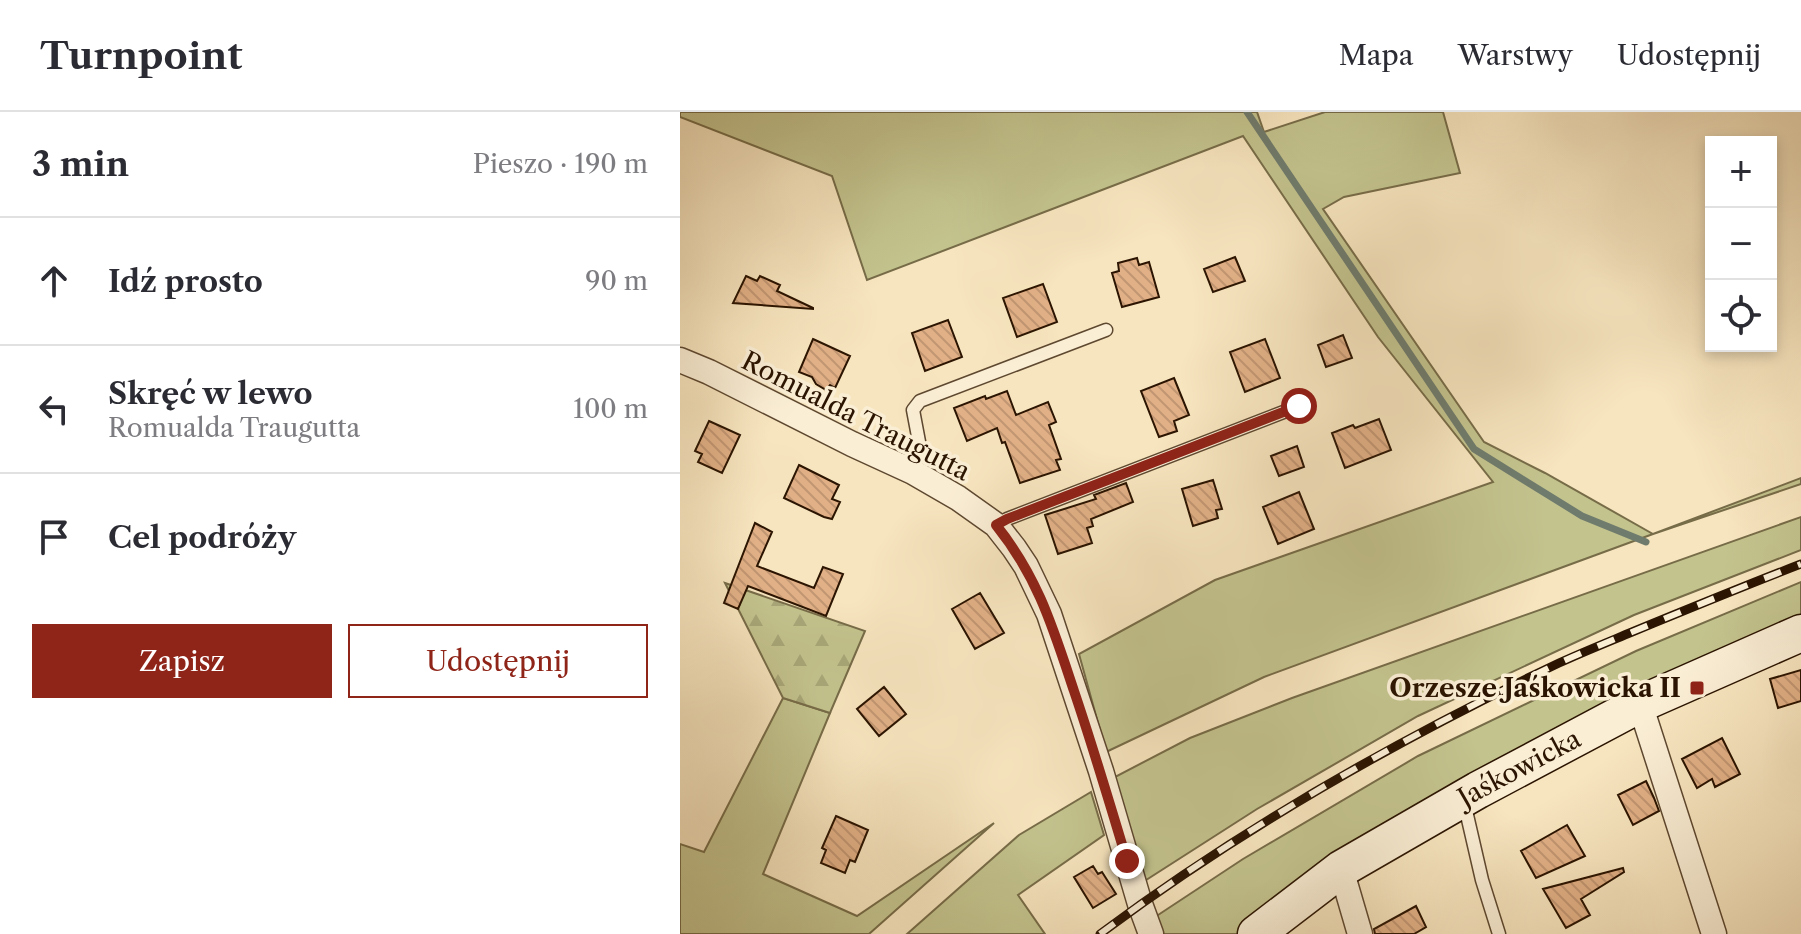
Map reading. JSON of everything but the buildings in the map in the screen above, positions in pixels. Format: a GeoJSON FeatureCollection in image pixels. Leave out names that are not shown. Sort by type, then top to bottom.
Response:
{"type":"FeatureCollection","features":[{"type":"Feature","properties":{"kind":"street","name":"Romualda Traugutta"},"geometry":{"type":"LineString","coordinates":[[680,360],[913,472],[996,525],[1026,566],[1049,614],[1151,934]]}},
{"type":"Feature","properties":{"kind":"street","name":"Jaśkowicka"},"geometry":{"type":"LineString","coordinates":[[1256,934],[1341,869],[1463,798],[1640,704],[1801,633]]}},
{"type":"Feature","properties":{"kind":"street"},"geometry":{"type":"LineString","coordinates":[[1640,704],[1714,934]]}},
{"type":"Feature","properties":{"kind":"street"},"geometry":{"type":"LineString","coordinates":[[1341,869],[1360,934]]}},
{"type":"Feature","properties":{"kind":"lane"},"geometry":{"type":"LineString","coordinates":[[913,472],[920,447],[913,410],[920,401],[1106,330]]}},
{"type":"Feature","properties":{"kind":"lane"},"geometry":{"type":"LineString","coordinates":[[996,525],[1299,406]]}},
{"type":"Feature","properties":{"kind":"lane"},"geometry":{"type":"LineString","coordinates":[[1463,798],[1482,880],[1499,934]]}},
{"type":"Feature","properties":{"kind":"green space"},"geometry":{"type":"Polygon","coordinates":[[[680,112],[1257,112],[1264,132],[1325,112],[1443,112],[1460,173],[1344,197],[1323,209],[1484,442],[1653,534],[1264,677],[1106,752],[1079,654],[1215,580],[1493,482],[1378,337],[1243,136],[867,280],[832,176],[680,117],[680,112]]]}},
{"type":"Feature","properties":{"kind":"green space"},"geometry":{"type":"Polygon","coordinates":[[[1801,478],[1801,484],[1653,534],[1801,478]]]}},
{"type":"Feature","properties":{"kind":"green space"},"geometry":{"type":"Polygon","coordinates":[[[1801,517],[1801,550],[1634,615],[1418,716],[1257,809],[1143,882],[1113,778],[1190,738],[1292,698],[1801,517]]]}},
{"type":"Feature","properties":{"kind":"green space"},"geometry":{"type":"Polygon","coordinates":[[[1801,582],[1801,622],[1239,934],[1163,934],[1155,917],[1243,859],[1418,756],[1636,651],[1801,582]]]}},
{"type":"Feature","properties":{"kind":"green space"},"geometry":{"type":"Polygon","coordinates":[[[725,583],[865,631],[830,713],[783,698],[725,583]]]}},
{"type":"Feature","properties":{"kind":"green space"},"geometry":{"type":"Polygon","coordinates":[[[783,698],[830,713],[763,874],[857,916],[994,823],[869,934],[680,934],[680,844],[704,852],[783,698]]]}},
{"type":"Feature","properties":{"kind":"green space"},"geometry":{"type":"Polygon","coordinates":[[[1091,792],[1104,835],[1018,895],[1045,934],[907,934],[1019,835],[1091,792]]]}},
{"type":"Feature","properties":{"kind":"waterway"},"geometry":{"type":"LineString","coordinates":[[1247,112],[1474,449],[1582,516],[1646,542]]}},
{"type":"Feature","properties":{"kind":"railway"},"geometry":{"type":"LineString","coordinates":[[1100,934],[1265,822],[1440,722],[1568,659],[1801,564]]}},
{"type":"Feature","properties":{"kind":"place","name":"Orzesze Jaśkowicka II"},"geometry":{"type":"Point","coordinates":[1697,688]}},
{"type":"Feature","properties":{"kind":"route"},"geometry":{"type":"LineString","coordinates":[[1127,861],[1049,614],[1026,566],[996,525],[1299,406]]}}]}
